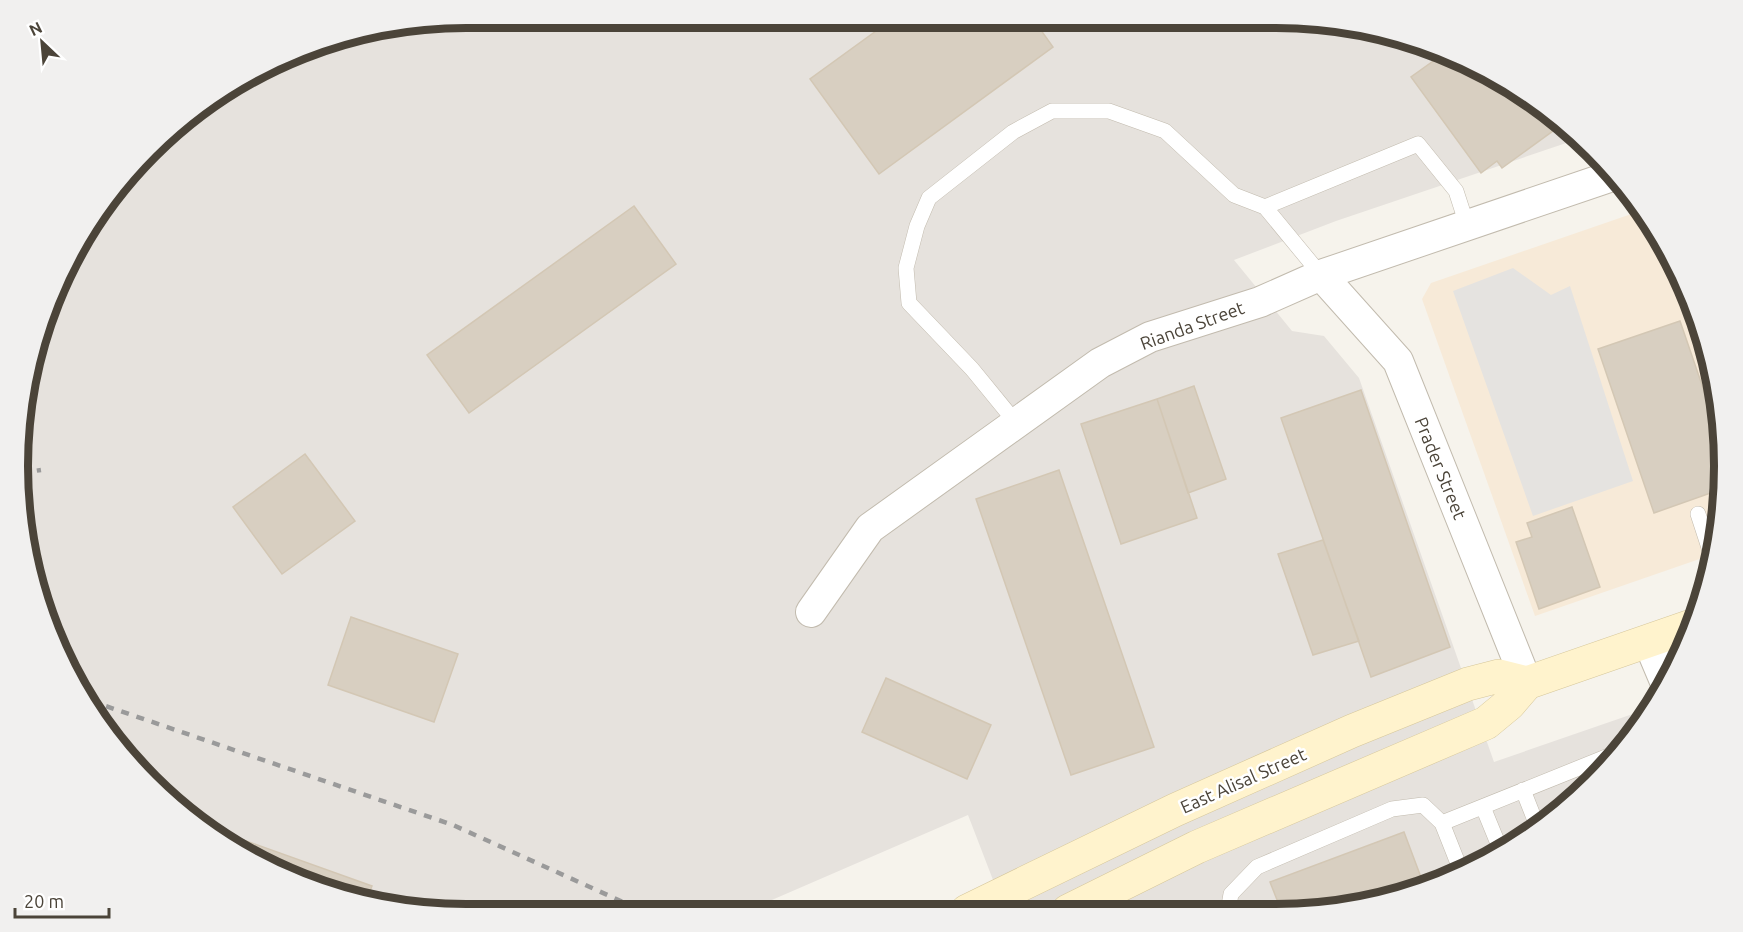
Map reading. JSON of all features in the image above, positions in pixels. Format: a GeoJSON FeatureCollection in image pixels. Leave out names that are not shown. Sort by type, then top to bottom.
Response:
{"type":"FeatureCollection","features":[{"type":"Feature","properties":{"kind":"main road"},"geometry":{"type":"LineString","coordinates":[[1082,904],[1197,847],[1486,723],[1509,704],[1527,683],[1682,629]]}},
{"type":"Feature","properties":{"kind":"main road","name":"East Alisal Street"},"geometry":{"type":"LineString","coordinates":[[981,904],[1175,810],[1363,727],[1468,684],[1499,676],[1527,683]]}},
{"type":"Feature","properties":{"kind":"street","name":"Rianda Street"},"geometry":{"type":"LineString","coordinates":[[810,612],[870,528],[1100,363],[1150,337],[1260,302],[1321,275],[1606,178]]}},
{"type":"Feature","properties":{"kind":"street","name":"Prader Street"},"geometry":{"type":"LineString","coordinates":[[1321,275],[1398,361],[1527,683]]}},
{"type":"Feature","properties":{"kind":"street"},"geometry":{"type":"LineString","coordinates":[[1648,641],[1662,674]]}},
{"type":"Feature","properties":{"kind":"lane"},"geometry":{"type":"LineString","coordinates":[[1017,424],[972,369],[909,303],[906,268],[917,226],[929,198],[1013,132],[1052,111],[1109,111],[1165,131],[1234,195],[1265,207],[1321,275]]}},
{"type":"Feature","properties":{"kind":"lane"},"geometry":{"type":"LineString","coordinates":[[1265,207],[1418,144],[1456,191],[1467,225]]}},
{"type":"Feature","properties":{"kind":"lane"},"geometry":{"type":"LineString","coordinates":[[1698,514],[1707,543]]}},
{"type":"Feature","properties":{"kind":"lane"},"geometry":{"type":"LineString","coordinates":[[1442,823],[1523,790],[1590,771]]}},
{"type":"Feature","properties":{"kind":"lane"},"geometry":{"type":"LineString","coordinates":[[1523,790],[1535,819]]}},
{"type":"Feature","properties":{"kind":"lane"},"geometry":{"type":"LineString","coordinates":[[1229,904],[1230,894],[1257,867],[1392,809],[1423,805],[1442,823],[1458,864]]}},
{"type":"Feature","properties":{"kind":"lane"},"geometry":{"type":"LineString","coordinates":[[1483,807],[1498,844]]}},
{"type":"Feature","properties":{"kind":"shaded area"},"geometry":{"type":"Polygon","coordinates":[[[437,29],[1306,29],[1390,43],[1444,62],[1496,87],[1520,102],[1565,137],[1570,142],[1336,221],[1234,260],[1292,331],[1324,336],[1359,378],[1494,762],[1639,712],[1606,754],[1565,795],[1543,813],[1496,845],[1471,858],[1390,889],[1306,903],[1002,904],[968,815],[762,904],[466,904],[409,900],[353,889],[325,880],[272,858],[223,830],[178,795],[157,775],[137,754],[102,709],[87,685],[62,633],[43,579],[37,551],[29,495],[28,466],[29,437],[37,381],[43,353],[62,299],[87,247],[102,223],[137,178],[178,137],[223,102],[247,87],[299,62],[353,43],[437,29]]]}},
{"type":"Feature","properties":{"kind":"shaded area"},"geometry":{"type":"Polygon","coordinates":[[[1634,213],[1656,247],[1681,299],[1700,353],[1706,381],[1714,437],[1714,495],[1705,557],[1535,616],[1422,299],[1431,283],[1634,213]]]}},
{"type":"Feature","properties":{"kind":"shaded area"},"geometry":{"type":"Polygon","coordinates":[[[1513,268],[1551,295],[1570,286],[1633,481],[1533,516],[1453,291],[1513,268]]]}},
{"type":"Feature","properties":{"kind":"building"},"geometry":{"type":"Polygon","coordinates":[[[880,28],[1039,28],[1053,47],[879,174],[810,79],[880,28]]]}},
{"type":"Feature","properties":{"kind":"building"},"geometry":{"type":"Polygon","coordinates":[[[1436,59],[1496,87],[1555,129],[1502,168],[1497,161],[1481,173],[1411,77],[1436,59]]]}},
{"type":"Feature","properties":{"kind":"building"},"geometry":{"type":"Polygon","coordinates":[[[634,206],[676,264],[469,413],[427,355],[634,206]]]}},
{"type":"Feature","properties":{"kind":"building"},"geometry":{"type":"Polygon","coordinates":[[[1680,321],[1711,412],[1714,437],[1714,492],[1654,513],[1598,349],[1680,321]]]}},
{"type":"Feature","properties":{"kind":"building"},"geometry":{"type":"Polygon","coordinates":[[[1194,386],[1226,479],[1188,493],[1157,399],[1194,386]]]}},
{"type":"Feature","properties":{"kind":"building"},"geometry":{"type":"Polygon","coordinates":[[[1361,390],[1450,647],[1371,677],[1281,418],[1361,390]]]}},
{"type":"Feature","properties":{"kind":"building"},"geometry":{"type":"Polygon","coordinates":[[[1157,399],[1197,518],[1121,544],[1081,424],[1157,399]]]}},
{"type":"Feature","properties":{"kind":"building"},"geometry":{"type":"Polygon","coordinates":[[[305,454],[355,521],[282,574],[233,507],[305,454]]]}},
{"type":"Feature","properties":{"kind":"building"},"geometry":{"type":"Polygon","coordinates":[[[1059,470],[1154,747],[1071,775],[976,499],[1059,470]]]}},
{"type":"Feature","properties":{"kind":"building"},"geometry":{"type":"Polygon","coordinates":[[[1572,507],[1600,587],[1539,609],[1516,542],[1532,537],[1527,523],[1572,507]]]}},
{"type":"Feature","properties":{"kind":"building"},"geometry":{"type":"Polygon","coordinates":[[[1323,540],[1359,641],[1313,655],[1278,554],[1323,540]]]}},
{"type":"Feature","properties":{"kind":"building"},"geometry":{"type":"Polygon","coordinates":[[[351,617],[458,654],[434,722],[328,685],[351,617]]]}},
{"type":"Feature","properties":{"kind":"building"},"geometry":{"type":"Polygon","coordinates":[[[886,678],[991,725],[967,779],[862,732],[886,678]]]}},
{"type":"Feature","properties":{"kind":"building"},"geometry":{"type":"Polygon","coordinates":[[[1404,832],[1421,879],[1390,889],[1334,900],[1279,904],[1270,882],[1404,832]]]}},
{"type":"Feature","properties":{"kind":"building"},"geometry":{"type":"Polygon","coordinates":[[[233,836],[372,886],[369,893],[325,880],[272,858],[233,836]]]}},
{"type":"Feature","properties":{"kind":"railway"},"geometry":{"type":"LineString","coordinates":[[28,472],[41,470]]}},
{"type":"Feature","properties":{"kind":"railway"},"geometry":{"type":"LineString","coordinates":[[99,704],[453,825],[627,904]]}}]}
